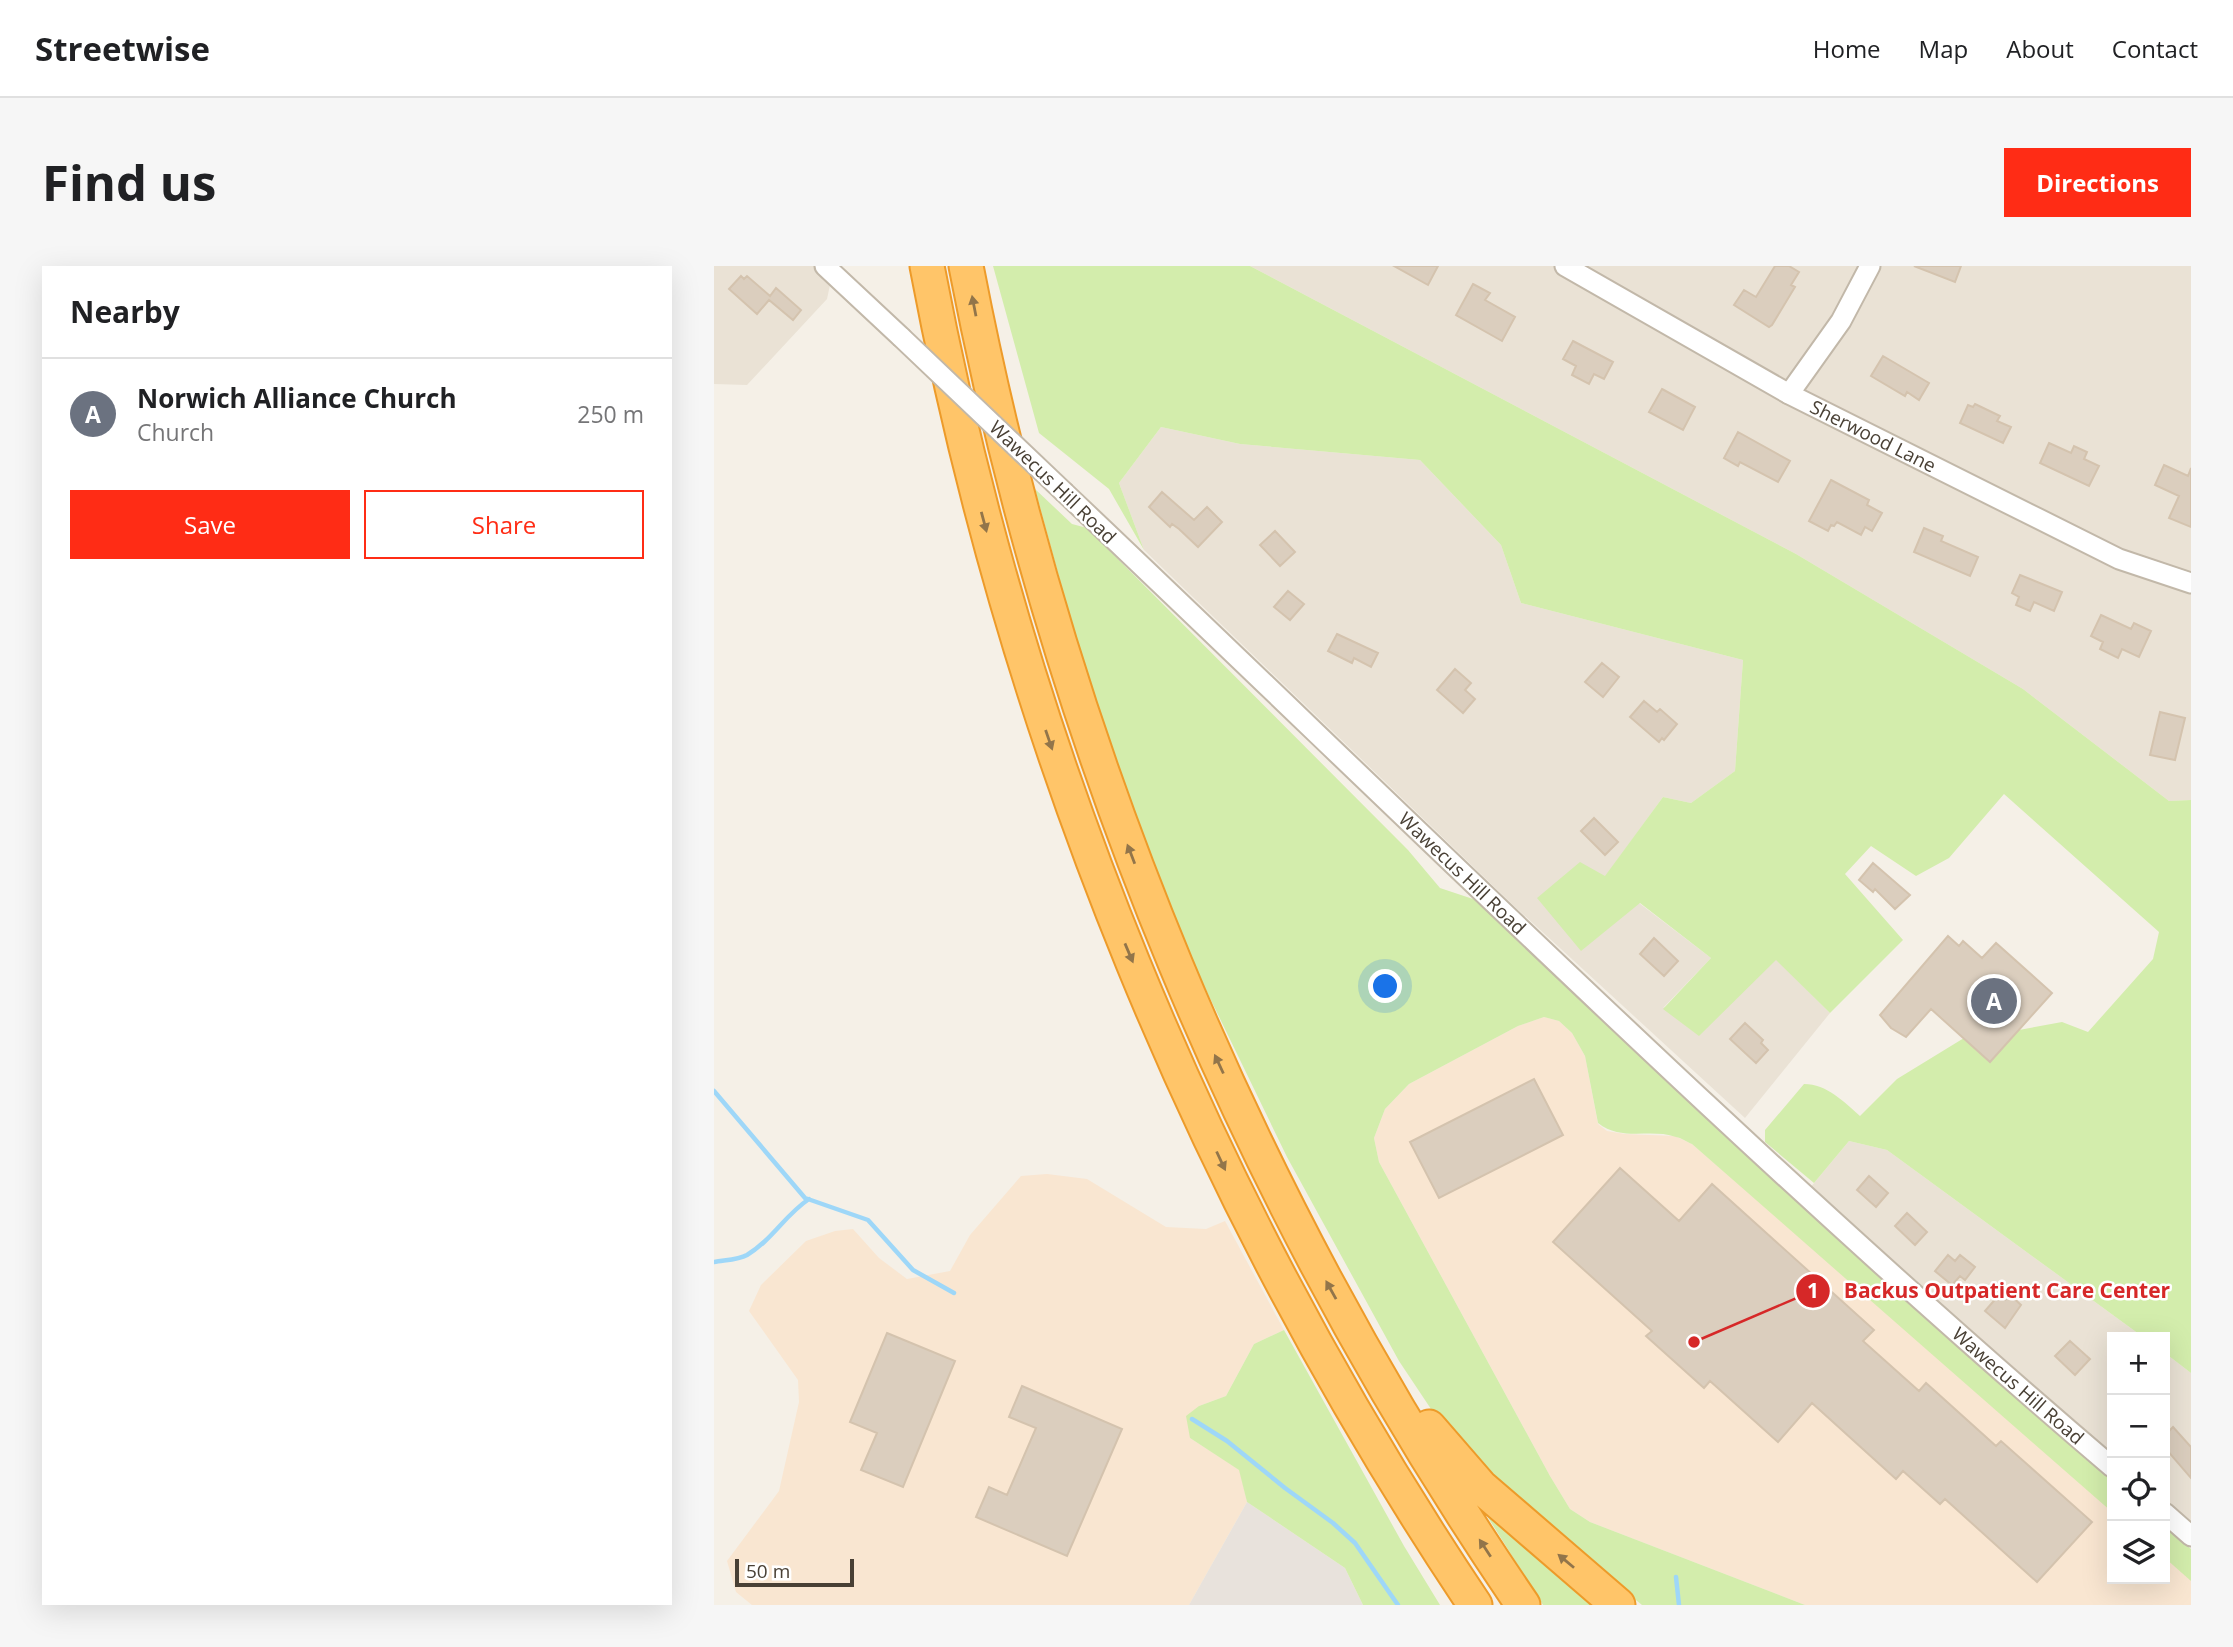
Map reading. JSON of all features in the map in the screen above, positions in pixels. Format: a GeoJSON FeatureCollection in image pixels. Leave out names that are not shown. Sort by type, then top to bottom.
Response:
{"type":"FeatureCollection","features":[{"type":"Feature","properties":{"kind":"highway"},"geometry":{"type":"LineString","coordinates":[[926,266],[965,446],[1004,596],[1059,769],[1120,933],[1203,1121],[1278,1275],[1368,1435],[1475,1605]]}},
{"type":"Feature","properties":{"kind":"highway"},"geometry":{"type":"LineString","coordinates":[[966,266],[1001,429],[1037,569],[1068,673],[1157,921],[1219,1063],[1287,1206],[1348,1320],[1433,1467],[1523,1605]]}},
{"type":"Feature","properties":{"kind":"highway"},"geometry":{"type":"LineString","coordinates":[[1348,1320],[1373,1347],[1430,1428],[1473,1479],[1618,1605]]}},
{"type":"Feature","properties":{"kind":"highway"},"geometry":{"type":"LineString","coordinates":[[1450,1568],[1460,1605]]}},
{"type":"Feature","properties":{"kind":"street","name":"Wawecus Hill Road"},"geometry":{"type":"LineString","coordinates":[[825,266],[1766,1160],[2006,1377],[2107,1463]]}},
{"type":"Feature","properties":{"kind":"street","name":"Sherwood Lane"},"geometry":{"type":"LineString","coordinates":[[1565,266],[1790,394],[2119,559],[2191,583]]}},
{"type":"Feature","properties":{"kind":"street"},"geometry":{"type":"LineString","coordinates":[[1790,394],[1840,321],[1870,266]]}},
{"type":"Feature","properties":{"kind":"street"},"geometry":{"type":"LineString","coordinates":[[2170,1517],[2191,1536]]}},
{"type":"Feature","properties":{"kind":"shaded area"},"geometry":{"type":"Polygon","coordinates":[[[714,266],[834,266],[827,299],[747,385],[714,384],[714,266]]]}},
{"type":"Feature","properties":{"kind":"shaded area"},"geometry":{"type":"Polygon","coordinates":[[[1250,266],[2191,266],[2191,800],[2169,801],[2023,689],[1796,554],[1250,266]]]}},
{"type":"Feature","properties":{"kind":"shaded area"},"geometry":{"type":"Polygon","coordinates":[[[1161,427],[1240,444],[1420,460],[1501,545],[1521,603],[1743,660],[1735,771],[1691,803],[1663,797],[1605,877],[1711,958],[1663,1008],[1776,959],[1830,1013],[1745,1118],[1513,905],[1144,550],[1119,483],[1161,427]]]}},
{"type":"Feature","properties":{"kind":"shaded area"},"geometry":{"type":"Polygon","coordinates":[[[1544,1017],[1559,1021],[1572,1033],[1585,1056],[1598,1124],[1607,1131],[1675,1136],[1692,1144],[2107,1503],[2107,1584],[2170,1584],[2170,1557],[2191,1575],[2191,1605],[1805,1605],[1590,1522],[1570,1509],[1379,1162],[1374,1138],[1385,1109],[1409,1084],[1518,1026],[1544,1017]]]}},
{"type":"Feature","properties":{"kind":"shaded area"},"geometry":{"type":"Polygon","coordinates":[[[1849,1141],[1887,1150],[2136,1332],[2107,1332],[2107,1463],[1804,1195],[1849,1141]]]}},
{"type":"Feature","properties":{"kind":"shaded area"},"geometry":{"type":"Polygon","coordinates":[[[1047,1174],[1087,1179],[1166,1227],[1206,1229],[1225,1221],[1284,1330],[1254,1344],[1226,1396],[1199,1406],[1190,1438],[1240,1470],[1247,1502],[1189,1605],[752,1605],[736,1592],[727,1561],[779,1491],[799,1402],[798,1380],[749,1311],[761,1285],[806,1241],[835,1231],[853,1229],[879,1258],[907,1279],[950,1271],[970,1235],[1021,1176],[1047,1174]]]}},
{"type":"Feature","properties":{"kind":"shaded area"},"geometry":{"type":"Polygon","coordinates":[[[2170,1357],[2191,1373],[2191,1536],[2170,1517],[2170,1357]]]}},
{"type":"Feature","properties":{"kind":"shaded area"},"geometry":{"type":"Polygon","coordinates":[[[1247,1502],[1345,1568],[1363,1605],[1189,1605],[1247,1502]]]}},
{"type":"Feature","properties":{"kind":"green space"},"geometry":{"type":"Polygon","coordinates":[[[993,266],[1250,266],[1796,554],[2023,689],[2169,801],[2191,800],[2191,1373],[2170,1357],[2170,1332],[2136,1332],[1887,1150],[1849,1141],[1814,1183],[1765,1142],[1765,1130],[1804,1084],[1828,1090],[1860,1116],[1897,1079],[1964,1038],[1990,1062],[2019,1030],[2062,1022],[2088,1032],[2153,959],[2159,932],[2004,794],[1949,858],[1916,876],[1871,846],[1845,874],[1903,940],[1830,1013],[1776,960],[1699,1036],[1663,1009],[1711,958],[1640,903],[1581,951],[1537,898],[1580,862],[1605,876],[1663,797],[1691,803],[1735,771],[1743,660],[1521,603],[1501,545],[1420,460],[1240,444],[1161,427],[1119,483],[1144,550],[1109,489],[1039,433],[993,266]]]}},
{"type":"Feature","properties":{"kind":"green space"},"geometry":{"type":"Polygon","coordinates":[[[1035,489],[1072,524],[1087,528],[1408,850],[1440,888],[1482,902],[2107,1472],[2107,1508],[1692,1144],[1666,1135],[1617,1132],[1598,1123],[1585,1056],[1572,1033],[1559,1021],[1544,1017],[1518,1026],[1409,1084],[1385,1109],[1374,1138],[1379,1162],[1570,1509],[1590,1522],[1805,1605],[1642,1605],[1523,1508],[1437,1418],[1399,1361],[1287,1157],[1177,930],[1094,705],[1035,489]]]}},
{"type":"Feature","properties":{"kind":"green space"},"geometry":{"type":"Polygon","coordinates":[[[1284,1330],[1404,1546],[1440,1605],[1363,1605],[1345,1568],[1247,1502],[1239,1470],[1190,1438],[1186,1416],[1199,1406],[1226,1396],[1254,1344],[1284,1330]]]}},
{"type":"Feature","properties":{"kind":"green space"},"geometry":{"type":"Polygon","coordinates":[[[1472,1492],[1604,1605],[1543,1605],[1472,1492]]]}},
{"type":"Feature","properties":{"kind":"green space"},"geometry":{"type":"Polygon","coordinates":[[[2170,1530],[2191,1549],[2191,1581],[2170,1562],[2170,1530]]]}},
{"type":"Feature","properties":{"kind":"building"},"geometry":{"type":"Polygon","coordinates":[[[1394,266],[1438,266],[1428,285],[1394,266]]]}},
{"type":"Feature","properties":{"kind":"building"},"geometry":{"type":"Polygon","coordinates":[[[1775,266],[1789,266],[1799,272],[1791,285],[1795,287],[1769,327],[1734,305],[1744,290],[1756,297],[1775,266]]]}},
{"type":"Feature","properties":{"kind":"building"},"geometry":{"type":"Polygon","coordinates":[[[1914,266],[1961,266],[1955,282],[1914,266]]]}},
{"type":"Feature","properties":{"kind":"building"},"geometry":{"type":"Polygon","coordinates":[[[741,276],[744,279],[747,276],[770,296],[776,288],[801,310],[793,320],[769,300],[757,314],[729,289],[741,276]]]}},
{"type":"Feature","properties":{"kind":"building"},"geometry":{"type":"Polygon","coordinates":[[[1473,284],[1490,293],[1485,300],[1515,317],[1502,341],[1456,315],[1473,284]]]}},
{"type":"Feature","properties":{"kind":"building"},"geometry":{"type":"Polygon","coordinates":[[[1573,341],[1613,362],[1604,379],[1594,374],[1589,384],[1572,375],[1576,366],[1563,359],[1573,341]]]}},
{"type":"Feature","properties":{"kind":"building"},"geometry":{"type":"Polygon","coordinates":[[[1883,356],[1929,383],[1919,400],[1907,392],[1905,396],[1871,376],[1883,356]]]}},
{"type":"Feature","properties":{"kind":"building"},"geometry":{"type":"Polygon","coordinates":[[[1662,389],[1695,407],[1683,430],[1649,412],[1662,389]]]}},
{"type":"Feature","properties":{"kind":"building"},"geometry":{"type":"Polygon","coordinates":[[[1975,404],[2000,416],[1997,421],[2011,427],[2003,443],[1960,423],[1968,405],[1973,407],[1975,404]]]}},
{"type":"Feature","properties":{"kind":"building"},"geometry":{"type":"Polygon","coordinates":[[[1738,432],[1790,461],[1778,482],[1740,462],[1738,466],[1724,458],[1738,432]]]}},
{"type":"Feature","properties":{"kind":"building"},"geometry":{"type":"Polygon","coordinates":[[[2049,443],[2071,453],[2074,446],[2087,452],[2084,459],[2099,466],[2089,486],[2040,463],[2049,443]]]}},
{"type":"Feature","properties":{"kind":"building"},"geometry":{"type":"Polygon","coordinates":[[[2164,465],[2188,476],[2191,468],[2191,527],[2169,518],[2179,496],[2155,485],[2164,465]]]}},
{"type":"Feature","properties":{"kind":"building"},"geometry":{"type":"Polygon","coordinates":[[[1831,480],[1869,500],[1867,505],[1882,513],[1872,531],[1865,527],[1861,535],[1837,522],[1834,526],[1831,525],[1828,531],[1809,521],[1831,480]]]}},
{"type":"Feature","properties":{"kind":"building"},"geometry":{"type":"Polygon","coordinates":[[[1162,492],[1194,520],[1207,507],[1222,522],[1198,547],[1172,524],[1170,527],[1149,507],[1162,492]]]}},
{"type":"Feature","properties":{"kind":"building"},"geometry":{"type":"Polygon","coordinates":[[[1924,528],[1943,536],[1941,541],[1978,557],[1970,576],[1914,552],[1924,528]]]}},
{"type":"Feature","properties":{"kind":"building"},"geometry":{"type":"Polygon","coordinates":[[[1275,531],[1295,552],[1280,566],[1260,545],[1275,531]]]}},
{"type":"Feature","properties":{"kind":"building"},"geometry":{"type":"Polygon","coordinates":[[[2020,575],[2062,592],[2054,611],[2034,602],[2030,611],[2016,605],[2019,597],[2012,593],[2020,575]]]}},
{"type":"Feature","properties":{"kind":"building"},"geometry":{"type":"Polygon","coordinates":[[[1288,591],[1304,604],[1290,620],[1274,607],[1288,591]]]}},
{"type":"Feature","properties":{"kind":"building"},"geometry":{"type":"Polygon","coordinates":[[[2101,615],[2131,629],[2134,623],[2151,631],[2139,657],[2122,649],[2118,658],[2100,649],[2103,642],[2091,636],[2101,615]]]}},
{"type":"Feature","properties":{"kind":"building"},"geometry":{"type":"Polygon","coordinates":[[[1337,634],[1378,653],[1371,667],[1354,658],[1352,663],[1328,651],[1337,634]]]}},
{"type":"Feature","properties":{"kind":"building"},"geometry":{"type":"Polygon","coordinates":[[[1602,663],[1619,677],[1603,697],[1585,682],[1602,663]]]}},
{"type":"Feature","properties":{"kind":"building"},"geometry":{"type":"Polygon","coordinates":[[[1455,669],[1471,683],[1465,690],[1475,699],[1463,713],[1437,690],[1455,669]]]}},
{"type":"Feature","properties":{"kind":"building"},"geometry":{"type":"Polygon","coordinates":[[[1644,701],[1657,712],[1660,709],[1677,724],[1664,740],[1662,738],[1659,742],[1630,717],[1644,701]]]}},
{"type":"Feature","properties":{"kind":"building"},"geometry":{"type":"Polygon","coordinates":[[[2160,712],[2185,718],[2175,760],[2150,755],[2160,712]]]}},
{"type":"Feature","properties":{"kind":"building"},"geometry":{"type":"Polygon","coordinates":[[[1594,818],[1618,842],[1605,855],[1581,831],[1594,818]]]}},
{"type":"Feature","properties":{"kind":"building"},"geometry":{"type":"Polygon","coordinates":[[[1873,863],[1910,895],[1895,909],[1875,889],[1873,892],[1859,880],[1873,863]]]}},
{"type":"Feature","properties":{"kind":"building"},"geometry":{"type":"Polygon","coordinates":[[[1948,936],[1959,946],[1963,941],[1982,958],[1996,943],[2052,993],[1990,1062],[1931,1009],[1906,1037],[1891,1028],[1880,1015],[1948,936]]]}},
{"type":"Feature","properties":{"kind":"building"},"geometry":{"type":"Polygon","coordinates":[[[1654,938],[1678,961],[1664,976],[1640,954],[1654,938]]]}},
{"type":"Feature","properties":{"kind":"building"},"geometry":{"type":"Polygon","coordinates":[[[1745,1023],[1763,1040],[1761,1043],[1768,1050],[1756,1063],[1730,1039],[1745,1023]]]}},
{"type":"Feature","properties":{"kind":"building"},"geometry":{"type":"Polygon","coordinates":[[[1534,1079],[1563,1135],[1439,1198],[1410,1142],[1534,1079]]]}},
{"type":"Feature","properties":{"kind":"building"},"geometry":{"type":"Polygon","coordinates":[[[1620,1168],[1679,1221],[1712,1184],[1874,1330],[1863,1341],[1919,1391],[1926,1383],[1996,1446],[2001,1441],[2092,1522],[2037,1582],[1945,1499],[1940,1504],[1903,1471],[1896,1479],[1812,1403],[1778,1442],[1710,1381],[1704,1388],[1646,1336],[1652,1331],[1553,1242],[1620,1168]]]}},
{"type":"Feature","properties":{"kind":"building"},"geometry":{"type":"Polygon","coordinates":[[[1869,1176],[1888,1193],[1876,1207],[1857,1190],[1869,1176]]]}},
{"type":"Feature","properties":{"kind":"building"},"geometry":{"type":"Polygon","coordinates":[[[1907,1213],[1927,1232],[1915,1245],[1895,1226],[1907,1213]]]}},
{"type":"Feature","properties":{"kind":"building"},"geometry":{"type":"Polygon","coordinates":[[[1948,1255],[1955,1261],[1960,1255],[1975,1267],[1965,1280],[1960,1276],[1952,1285],[1935,1271],[1948,1255]]]}},
{"type":"Feature","properties":{"kind":"building"},"geometry":{"type":"Polygon","coordinates":[[[1999,1295],[2005,1300],[2010,1295],[2021,1305],[2005,1328],[1985,1311],[1999,1295]]]}},
{"type":"Feature","properties":{"kind":"building"},"geometry":{"type":"Polygon","coordinates":[[[887,1333],[955,1361],[903,1487],[861,1470],[877,1433],[850,1422],[887,1333]]]}},
{"type":"Feature","properties":{"kind":"building"},"geometry":{"type":"Polygon","coordinates":[[[2070,1341],[2090,1359],[2075,1375],[2055,1356],[2070,1341]]]}},
{"type":"Feature","properties":{"kind":"building"},"geometry":{"type":"Polygon","coordinates":[[[1022,1386],[1122,1429],[1067,1556],[976,1517],[989,1487],[1007,1495],[1036,1428],[1009,1417],[1022,1386]]]}},
{"type":"Feature","properties":{"kind":"building"},"geometry":{"type":"Polygon","coordinates":[[[2173,1427],[2191,1447],[2191,1478],[2170,1454],[2170,1430],[2173,1427]]]}},
{"type":"Feature","properties":{"kind":"waterway"},"geometry":{"type":"LineString","coordinates":[[714,1091],[805,1198],[868,1220],[913,1270],[954,1293]]}},
{"type":"Feature","properties":{"kind":"waterway"},"geometry":{"type":"LineString","coordinates":[[714,1262],[747,1255],[809,1199]]}},
{"type":"Feature","properties":{"kind":"waterway"},"geometry":{"type":"LineString","coordinates":[[1192,1419],[1227,1441],[1333,1523],[1355,1543],[1398,1605]]}},
{"type":"Feature","properties":{"kind":"waterway"},"geometry":{"type":"LineString","coordinates":[[1676,1577],[1679,1605]]}},
{"type":"Feature","properties":{"kind":"place","name":"Norwich Alliance Church"},"geometry":{"type":"Point","coordinates":[1994,1001]}},
{"type":"Feature","properties":{"kind":"place","name":"Backus Outpatient Care Center"},"geometry":{"type":"Point","coordinates":[1694,1342]}}]}
